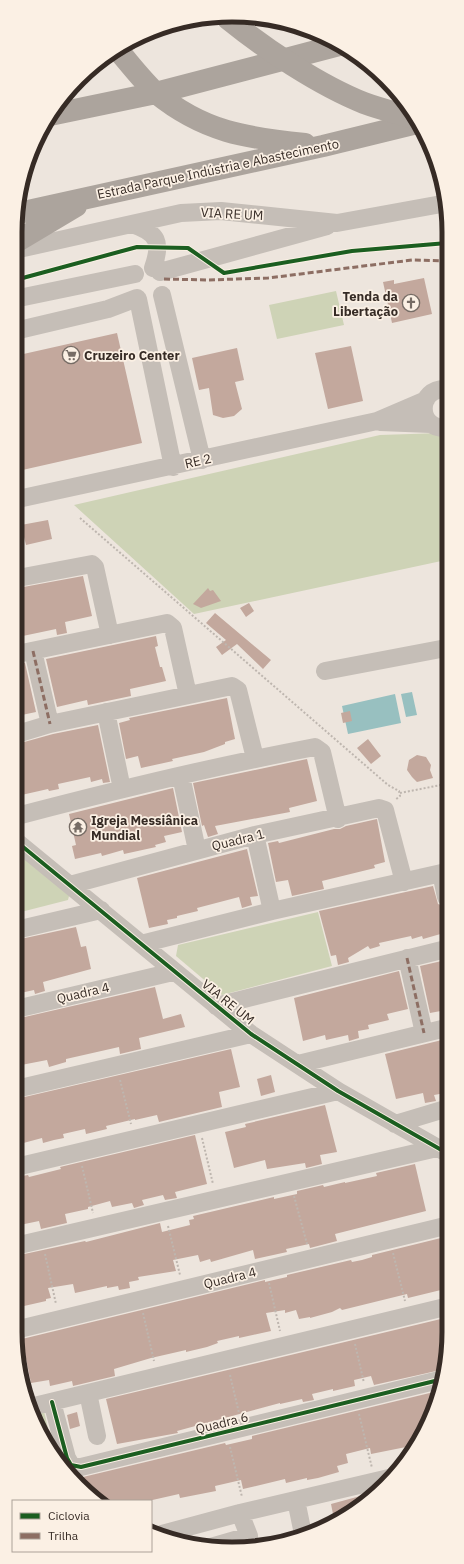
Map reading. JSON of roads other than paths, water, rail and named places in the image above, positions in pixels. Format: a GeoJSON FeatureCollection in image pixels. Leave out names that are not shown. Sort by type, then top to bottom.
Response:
{"type":"FeatureCollection","features":[{"type":"Feature","properties":{"kind":"highway"},"geometry":{"type":"LineString","coordinates":[[232,22],[257,42],[320,81],[362,102],[408,116]]}},
{"type":"Feature","properties":{"kind":"highway"},"geometry":{"type":"LineString","coordinates":[[58,113],[156,93],[331,47]]}},
{"type":"Feature","properties":{"kind":"highway"},"geometry":{"type":"LineString","coordinates":[[121,54],[156,93],[194,119],[219,130],[256,139],[323,146]]}},
{"type":"Feature","properties":{"kind":"highway","name":"Estrada Parque Indústria e Abastecimento"},"geometry":{"type":"LineString","coordinates":[[23,212],[323,146],[412,124]]}},
{"type":"Feature","properties":{"kind":"highway"},"geometry":{"type":"LineString","coordinates":[[22,238],[92,197]]}},
{"type":"Feature","properties":{"kind":"street","name":"VIA RE UM"},"geometry":{"type":"LineString","coordinates":[[22,248],[181,213],[221,211],[337,223],[440,206]]}},
{"type":"Feature","properties":{"kind":"street"},"geometry":{"type":"LineString","coordinates":[[22,297],[103,279],[135,274],[146,267],[156,270],[337,223]]}},
{"type":"Feature","properties":{"kind":"street"},"geometry":{"type":"LineString","coordinates":[[22,329],[108,309],[137,298],[145,302],[154,301],[162,295],[165,288],[164,279],[156,270],[158,252],[157,242],[147,229],[132,224]]}},
{"type":"Feature","properties":{"kind":"street"},"geometry":{"type":"LineString","coordinates":[[135,274],[131,286],[137,298],[173,467]]}},
{"type":"Feature","properties":{"kind":"street"},"geometry":{"type":"LineString","coordinates":[[103,279],[112,292],[108,309]]}},
{"type":"Feature","properties":{"kind":"street"},"geometry":{"type":"LineString","coordinates":[[162,295],[202,460]]}},
{"type":"Feature","properties":{"kind":"street"},"geometry":{"type":"LineString","coordinates":[[439,390],[424,407],[425,415],[442,428]]}},
{"type":"Feature","properties":{"kind":"street","name":"RE 2"},"geometry":{"type":"LineString","coordinates":[[22,498],[173,467],[377,421],[439,390]]}},
{"type":"Feature","properties":{"kind":"street"},"geometry":{"type":"LineString","coordinates":[[163,424],[179,420],[190,412]]}},
{"type":"Feature","properties":{"kind":"street","name":"RE 2"},"geometry":{"type":"LineString","coordinates":[[377,421],[442,428]]}},
{"type":"Feature","properties":{"kind":"street"},"geometry":{"type":"LineString","coordinates":[[22,577],[90,563],[92,564],[94,567],[110,635]]}},
{"type":"Feature","properties":{"kind":"street"},"geometry":{"type":"LineString","coordinates":[[50,724],[25,653],[167,623],[173,628],[188,695]]}},
{"type":"Feature","properties":{"kind":"street"},"geometry":{"type":"LineString","coordinates":[[325,671],[442,649]]}},
{"type":"Feature","properties":{"kind":"street"},"geometry":{"type":"LineString","coordinates":[[22,732],[50,724],[232,686],[237,688],[255,758]]}},
{"type":"Feature","properties":{"kind":"street"},"geometry":{"type":"LineString","coordinates":[[106,712],[122,789]]}},
{"type":"Feature","properties":{"kind":"street"},"geometry":{"type":"LineString","coordinates":[[22,815],[122,789],[255,758],[315,747],[322,752],[338,818]]}},
{"type":"Feature","properties":{"kind":"street"},"geometry":{"type":"LineString","coordinates":[[181,776],[197,850]]}},
{"type":"Feature","properties":{"kind":"street","name":"Quadra 1"},"geometry":{"type":"LineString","coordinates":[[70,885],[255,835],[379,808],[384,810],[404,882]]}},
{"type":"Feature","properties":{"kind":"street"},"geometry":{"type":"LineString","coordinates":[[255,835],[272,911]]}},
{"type":"Feature","properties":{"kind":"street","name":"VIA RE UM"},"geometry":{"type":"LineString","coordinates":[[22,849],[101,910],[173,972],[251,1034],[338,1091],[441,1150]]}},
{"type":"Feature","properties":{"kind":"street"},"geometry":{"type":"LineString","coordinates":[[141,944],[272,911],[442,872]]}},
{"type":"Feature","properties":{"kind":"street"},"geometry":{"type":"LineString","coordinates":[[22,929],[101,910]]}},
{"type":"Feature","properties":{"kind":"street"},"geometry":{"type":"LineString","coordinates":[[216,1006],[442,950]]}},
{"type":"Feature","properties":{"kind":"street"},"geometry":{"type":"LineString","coordinates":[[406,958],[424,1033]]}},
{"type":"Feature","properties":{"kind":"street","name":"Quadra 4"},"geometry":{"type":"LineString","coordinates":[[22,1008],[173,972]]}},
{"type":"Feature","properties":{"kind":"street"},"geometry":{"type":"LineString","coordinates":[[298,1064],[442,1029]]}},
{"type":"Feature","properties":{"kind":"street"},"geometry":{"type":"LineString","coordinates":[[22,1088],[251,1034]]}},
{"type":"Feature","properties":{"kind":"street"},"geometry":{"type":"LineString","coordinates":[[22,1166],[338,1091]]}},
{"type":"Feature","properties":{"kind":"street"},"geometry":{"type":"LineString","coordinates":[[395,1124],[442,1111]]}},
{"type":"Feature","properties":{"kind":"street"},"geometry":{"type":"LineString","coordinates":[[22,1244],[290,1182],[441,1150]]}},
{"type":"Feature","properties":{"kind":"street","name":"Quadra 4"},"geometry":{"type":"LineString","coordinates":[[22,1328],[442,1227]]}},
{"type":"Feature","properties":{"kind":"street"},"geometry":{"type":"LineString","coordinates":[[35,1406],[442,1308]]}},
{"type":"Feature","properties":{"kind":"street","name":"Quadra 6"},"geometry":{"type":"LineString","coordinates":[[52,1402],[67,1458],[74,1467],[81,1467],[436,1382]]}},
{"type":"Feature","properties":{"kind":"street"},"geometry":{"type":"LineString","coordinates":[[88,1393],[97,1436]]}},
{"type":"Feature","properties":{"kind":"street"},"geometry":{"type":"LineString","coordinates":[[168,1532],[243,1512],[381,1479]]}},
{"type":"Feature","properties":{"kind":"street"},"geometry":{"type":"LineString","coordinates":[[296,1500],[302,1530]]}},
{"type":"Feature","properties":{"kind":"street"},"geometry":{"type":"LineString","coordinates":[[241,1542],[253,1540],[243,1512]]}},
{"type":"Feature","properties":{"kind":"water"},"geometry":{"type":"Polygon","coordinates":[[[412,692],[417,715],[406,717],[401,694],[412,692]]]}},
{"type":"Feature","properties":{"kind":"water"},"geometry":{"type":"Polygon","coordinates":[[[395,694],[401,723],[348,734],[342,706],[395,694]]]}},
{"type":"Feature","properties":{"kind":"place","name":"Tenda da Libertação"},"geometry":{"type":"Point","coordinates":[411,303]}},
{"type":"Feature","properties":{"kind":"place","name":"Cruzeiro Center"},"geometry":{"type":"Point","coordinates":[71,355]}},
{"type":"Feature","properties":{"kind":"place","name":"Igreja Messiânica Mundial"},"geometry":{"type":"Point","coordinates":[78,827]}}]}
